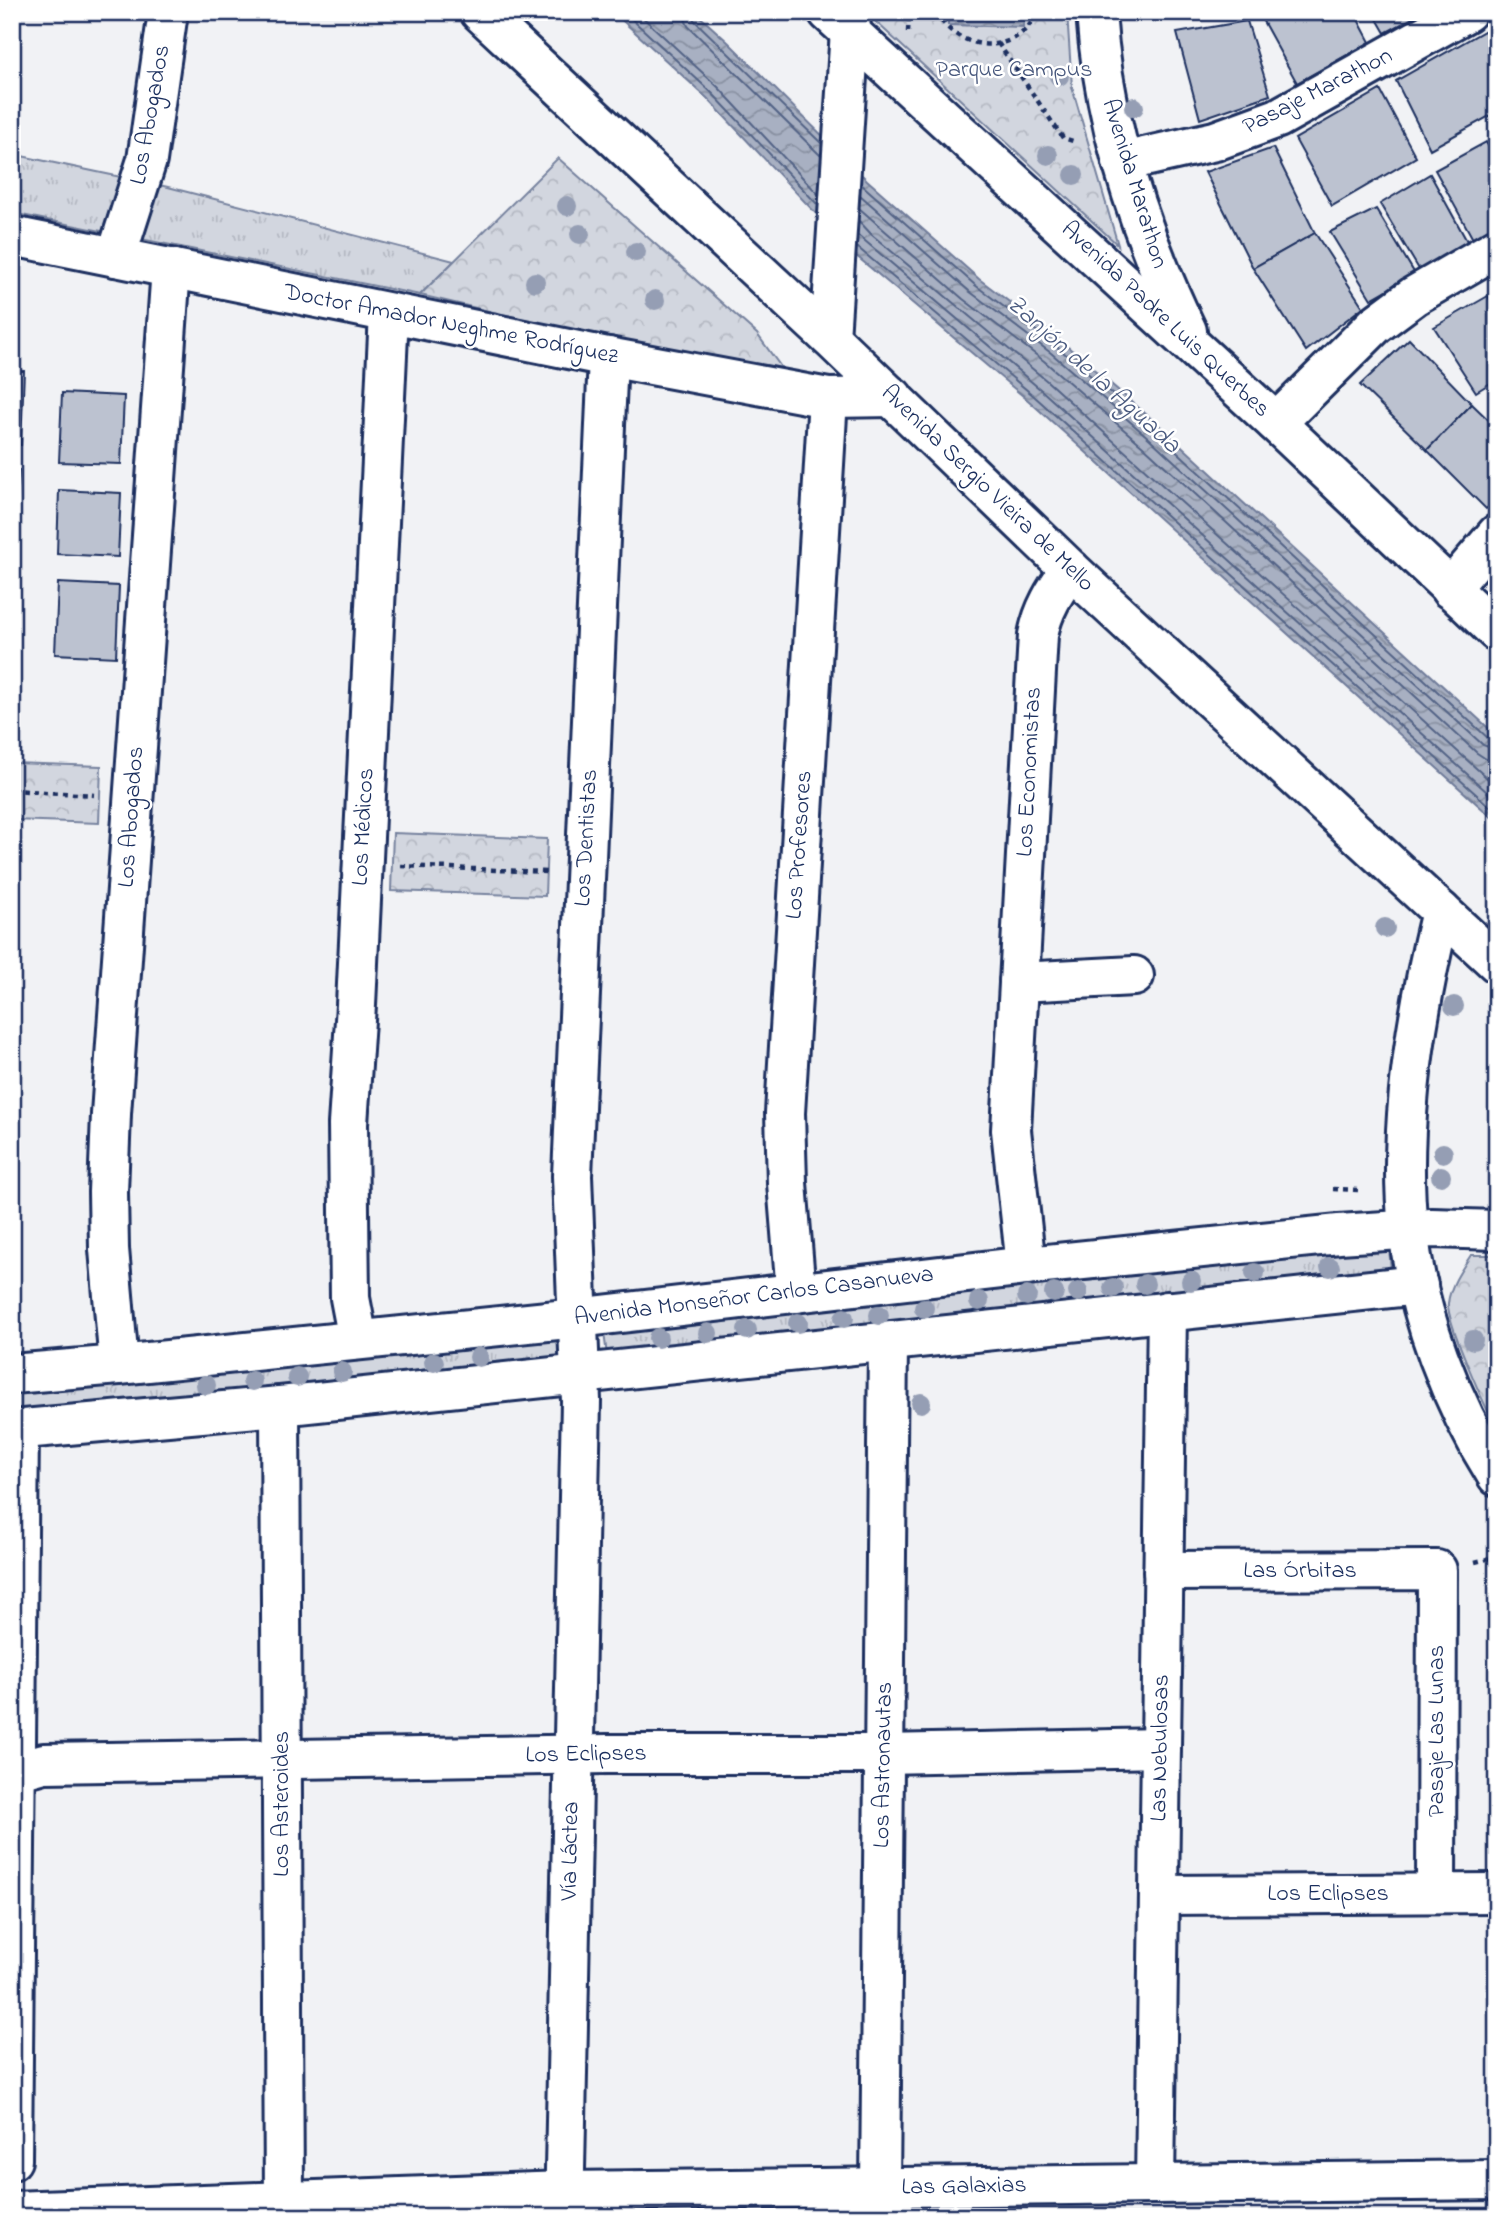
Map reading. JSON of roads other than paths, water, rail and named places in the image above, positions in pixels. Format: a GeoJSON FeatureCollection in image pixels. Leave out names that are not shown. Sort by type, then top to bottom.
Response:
{"type":"FeatureCollection","features":[{"type":"Feature","properties":{"kind":"street","name":"Los Abogados"},"geometry":{"type":"LineString","coordinates":[[116,257],[147,160],[168,12]]}},
{"type":"Feature","properties":{"kind":"street","name":"Avenida Sergio Vieira de Mello"},"geometry":{"type":"LineString","coordinates":[[480,12],[830,338],[1070,569],[1497,963]]}},
{"type":"Feature","properties":{"kind":"street","name":"Avenida Marathon"},"geometry":{"type":"LineString","coordinates":[[1096,12],[1102,80],[1120,154],[1160,272],[1195,348]]}},
{"type":"Feature","properties":{"kind":"street","name":"Pasaje Marathon"},"geometry":{"type":"LineString","coordinates":[[1120,154],[1215,141],[1278,118],[1467,12]]}},
{"type":"Feature","properties":{"kind":"street"},"geometry":{"type":"LineString","coordinates":[[830,338],[846,91],[843,19]]}},
{"type":"Feature","properties":{"kind":"street","name":"Avenida Padre Luis Querbes"},"geometry":{"type":"LineString","coordinates":[[843,19],[1497,632]]}},
{"type":"Feature","properties":{"kind":"street","name":"Doctor Amador Neghme Rodríguez"},"geometry":{"type":"LineString","coordinates":[[12,236],[608,357],[828,398],[892,397]]}},
{"type":"Feature","properties":{"kind":"street"},"geometry":{"type":"LineString","coordinates":[[1276,423],[1375,325],[1414,296],[1497,248]]}},
{"type":"Feature","properties":{"kind":"street","name":"Los Abogados"},"geometry":{"type":"LineString","coordinates":[[119,1365],[109,1250],[108,1192],[112,1101],[171,268]]}},
{"type":"Feature","properties":{"kind":"street","name":"Los Médicos"},"geometry":{"type":"LineString","coordinates":[[358,1340],[350,1298],[348,1124],[389,313]]}},
{"type":"Feature","properties":{"kind":"street","name":"Los Dentistas"},"geometry":{"type":"LineString","coordinates":[[577,1318],[572,1176],[608,357]]}},
{"type":"Feature","properties":{"kind":"street","name":"Los Profesores"},"geometry":{"type":"LineString","coordinates":[[796,1293],[787,1183],[785,1113],[828,398]]}},
{"type":"Feature","properties":{"kind":"street"},"geometry":{"type":"LineString","coordinates":[[1450,589],[1497,534]]}},
{"type":"Feature","properties":{"kind":"street","name":"Los Economistas"},"geometry":{"type":"LineString","coordinates":[[1026,1266],[1011,1130],[1038,635],[1041,616],[1070,569]]}},
{"type":"Feature","properties":{"kind":"street"},"geometry":{"type":"LineString","coordinates":[[1441,911],[1422,1003],[1412,1071],[1405,1192],[1408,1230],[1418,1285],[1434,1342],[1455,1398],[1479,1448],[1497,1476]]}},
{"type":"Feature","properties":{"kind":"street"},"geometry":{"type":"LineString","coordinates":[[1019,982],[1134,976]]}},
{"type":"Feature","properties":{"kind":"street","name":"Avenida Monseñor Carlos Casanueva"},"geometry":{"type":"LineString","coordinates":[[12,1374],[577,1318],[1026,1266],[1339,1234],[1408,1230],[1497,1230]]}},
{"type":"Feature","properties":{"kind":"street"},"geometry":{"type":"LineString","coordinates":[[12,2160],[15,1448],[280,1406],[1418,1285]]}},
{"type":"Feature","properties":{"kind":"street","name":"Las Nebulosas"},"geometry":{"type":"LineString","coordinates":[[1155,2184],[1167,1311]]}},
{"type":"Feature","properties":{"kind":"street","name":"Vía Láctea"},"geometry":{"type":"LineString","coordinates":[[565,2204],[580,1373],[577,1318]]}},
{"type":"Feature","properties":{"kind":"street","name":"Los Astronautas"},"geometry":{"type":"LineString","coordinates":[[880,2188],[888,1343]]}},
{"type":"Feature","properties":{"kind":"street","name":"Los Asteroides"},"geometry":{"type":"LineString","coordinates":[[280,1406],[284,2202]]}},
{"type":"Feature","properties":{"kind":"street","name":"Las Órbitas"},"geometry":{"type":"LineString","coordinates":[[1163,1571],[1437,1570]]}},
{"type":"Feature","properties":{"kind":"street","name":"Pasaje Las Lunas"},"geometry":{"type":"LineString","coordinates":[[1436,1893],[1437,1570]]}},
{"type":"Feature","properties":{"kind":"street","name":"Los Eclipses"},"geometry":{"type":"LineString","coordinates":[[14,1771],[44,1763],[573,1755],[884,1754],[1161,1748]]}},
{"type":"Feature","properties":{"kind":"street","name":"Los Eclipses"},"geometry":{"type":"LineString","coordinates":[[1159,1895],[1497,1893]]}},
{"type":"Feature","properties":{"kind":"street","name":"Las Galaxias"},"geometry":{"type":"LineString","coordinates":[[12,2211],[284,2202],[565,2204],[880,2188],[1497,2180]]}},
{"type":"Feature","properties":{"kind":"water","name":"Zanjón de la Aguada"},"geometry":{"type":"Polygon","coordinates":[[[613,12],[695,12],[867,180],[979,279],[1061,341],[1161,427],[1497,736],[1497,822],[1029,401],[854,254],[707,98],[613,12]]]}},
{"type":"Feature","properties":{"kind":"water"},"geometry":{"type":"Polygon","coordinates":[[[948,12],[1024,12],[1023,27],[948,25],[948,12]]]}},
{"type":"Feature","properties":{"kind":"park label","name":"Parque Campus"},"geometry":{"type":"Point","coordinates":[1014,70]}}]}
